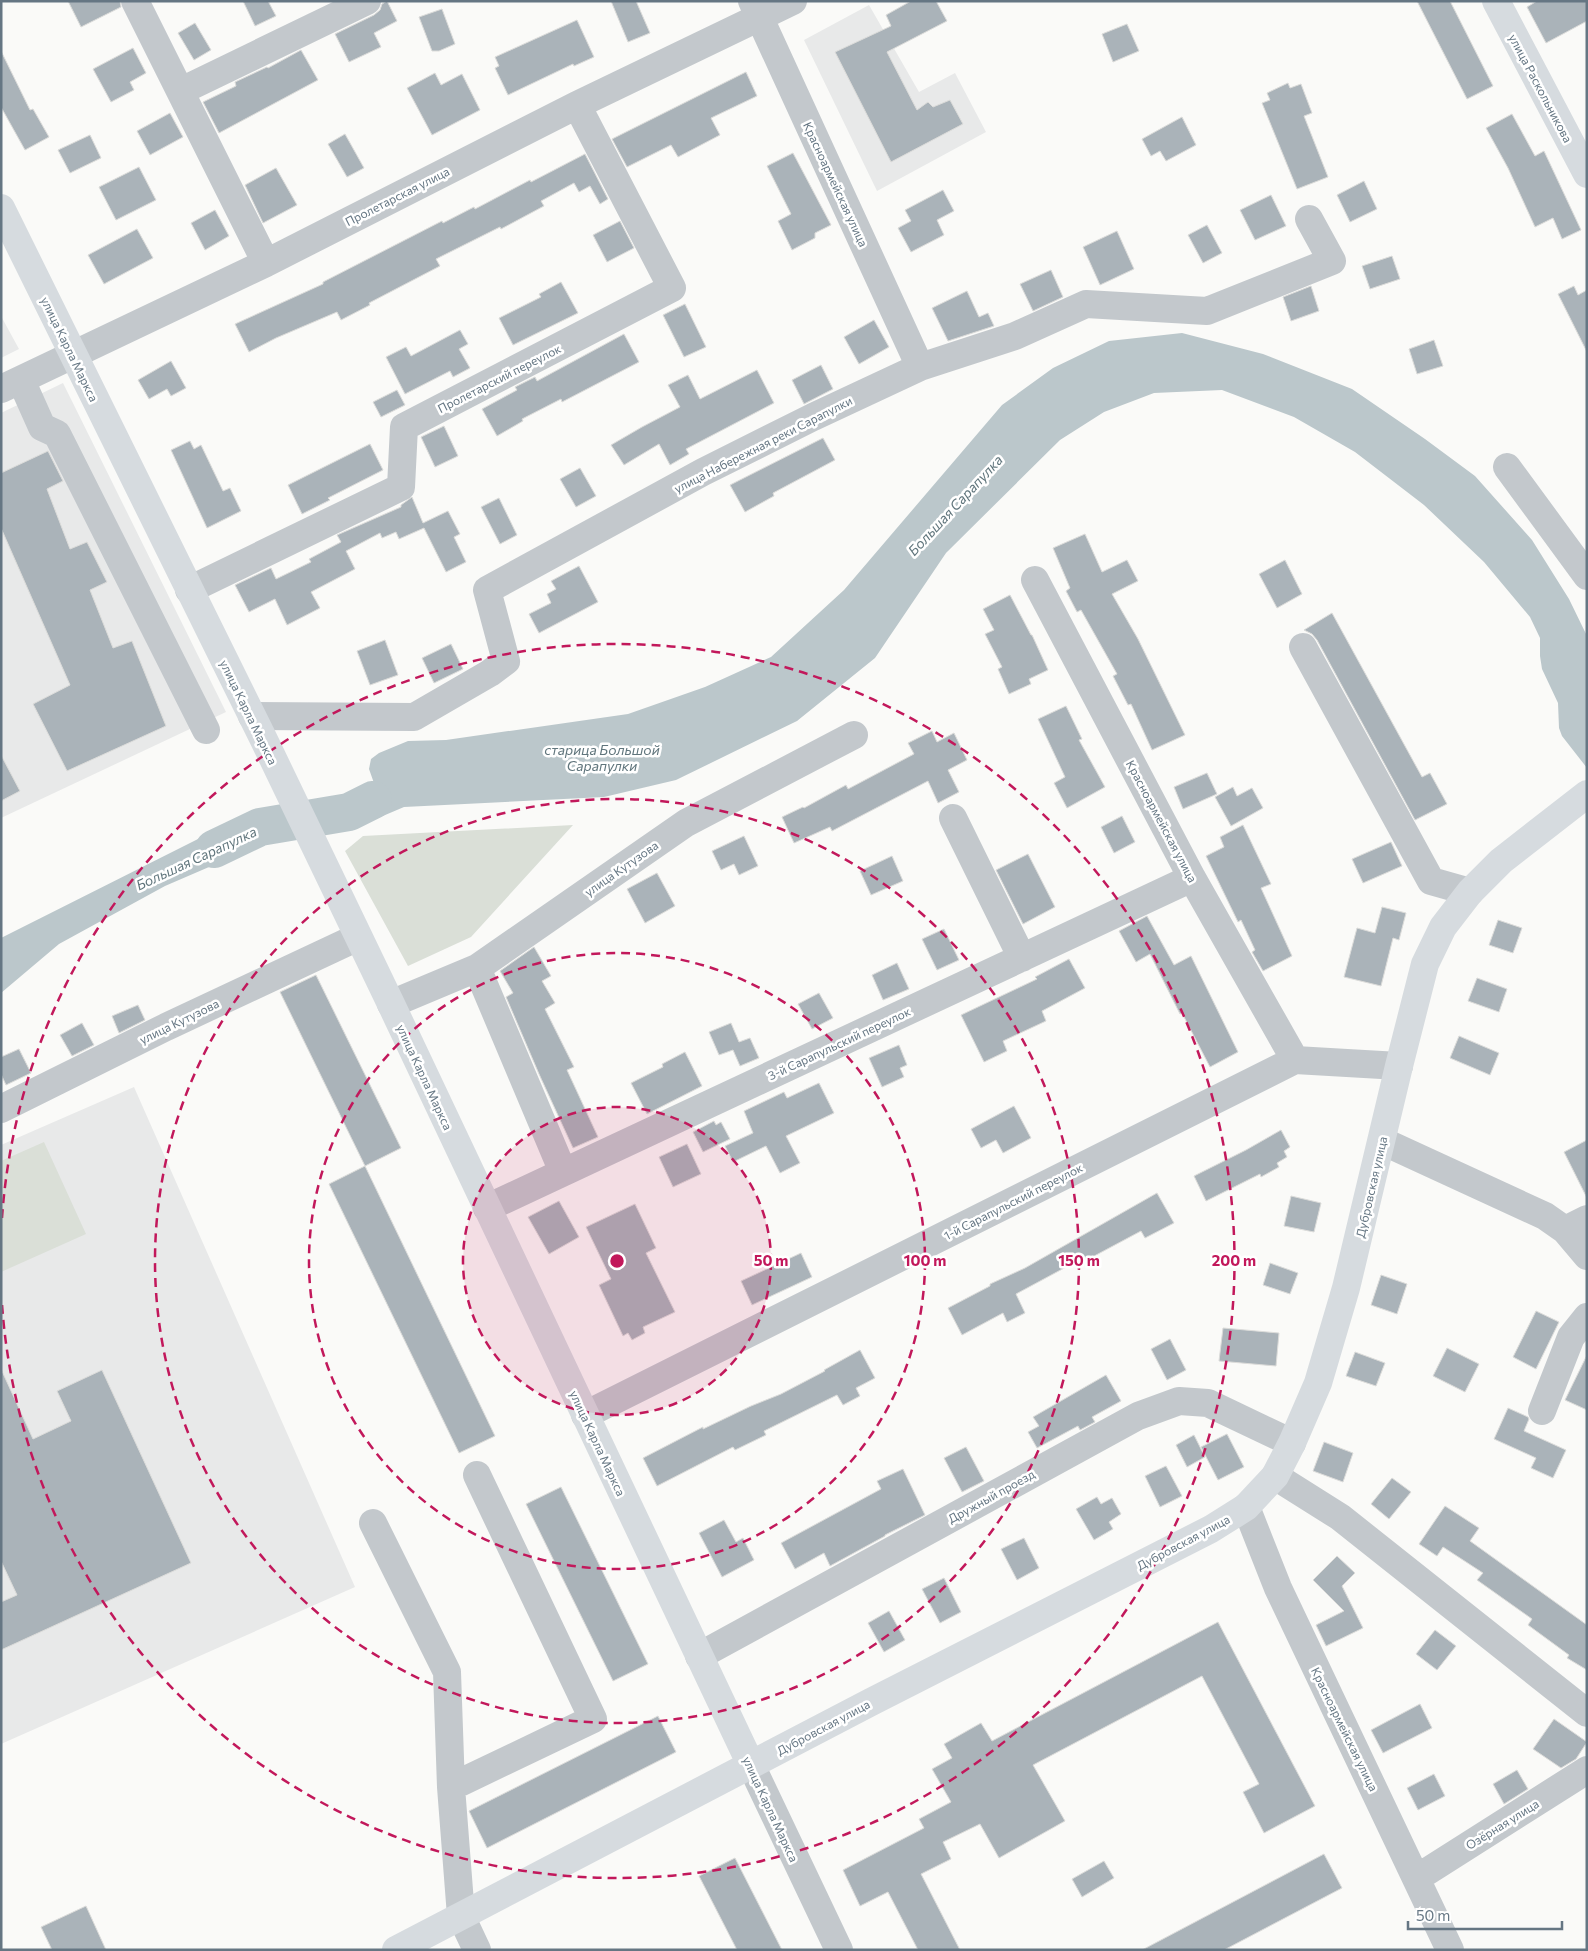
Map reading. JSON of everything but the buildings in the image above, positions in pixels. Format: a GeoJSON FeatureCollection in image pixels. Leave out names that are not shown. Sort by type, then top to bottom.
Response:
{"type":"FeatureCollection","features":[{"type":"Feature","properties":{"kind":"main road","name":"улица Раскольникова"},"geometry":{"type":"LineString","coordinates":[[1496,1],[1578,139],[1587,174]]}},
{"type":"Feature","properties":{"kind":"main road","name":"улица Карла Маркса"},"geometry":{"type":"LineString","coordinates":[[1,208],[264,740],[391,1004],[750,1765]]}},
{"type":"Feature","properties":{"kind":"main road","name":"Дубровская улица"},"geometry":{"type":"LineString","coordinates":[[396,1950],[750,1765],[1211,1529],[1246,1507],[1275,1476],[1292,1443],[1318,1383],[1346,1288],[1399,1066],[1426,964],[1443,927],[1470,892],[1501,861],[1587,794]]}},
{"type":"Feature","properties":{"kind":"street"},"geometry":{"type":"LineString","coordinates":[[135,1],[266,262]]}},
{"type":"Feature","properties":{"kind":"street"},"geometry":{"type":"LineString","coordinates":[[181,91],[367,1]]}},
{"type":"Feature","properties":{"kind":"street","name":"Пролетарская улица"},"geometry":{"type":"LineString","coordinates":[[11,385],[266,262],[577,105],[756,9],[793,1]]}},
{"type":"Feature","properties":{"kind":"street","name":"Красноармейская улица"},"geometry":{"type":"LineString","coordinates":[[756,9],[920,367]]}},
{"type":"Feature","properties":{"kind":"street","name":"Пролетарский переулок"},"geometry":{"type":"LineString","coordinates":[[189,590],[401,487],[404,427],[672,288],[577,105]]}},
{"type":"Feature","properties":{"kind":"street","name":"улица Набережная реки Сарапулки"},"geometry":{"type":"LineString","coordinates":[[252,716],[414,717],[490,673],[506,661],[487,590],[703,472],[813,417],[920,367],[1015,336],[1086,304],[1207,311],[1332,261],[1309,219]]}},
{"type":"Feature","properties":{"kind":"street"},"geometry":{"type":"LineString","coordinates":[[11,385],[42,427],[57,434],[206,730]]}},
{"type":"Feature","properties":{"kind":"street"},"geometry":{"type":"LineString","coordinates":[[1507,466],[1587,576]]}},
{"type":"Feature","properties":{"kind":"street","name":"Красноармейская улица"},"geometry":{"type":"LineString","coordinates":[[1035,580],[1192,878],[1295,1060]]}},
{"type":"Feature","properties":{"kind":"street"},"geometry":{"type":"LineString","coordinates":[[1303,647],[1432,881],[1470,892]]}},
{"type":"Feature","properties":{"kind":"street","name":"улица Кутузова"},"geometry":{"type":"LineString","coordinates":[[391,1004],[477,968],[686,823],[854,735]]}},
{"type":"Feature","properties":{"kind":"street"},"geometry":{"type":"LineString","coordinates":[[952,818],[1022,958]]}},
{"type":"Feature","properties":{"kind":"street","name":"3-й Сарапульский переулок"},"geometry":{"type":"LineString","coordinates":[[486,1208],[1192,878]]}},
{"type":"Feature","properties":{"kind":"street","name":"улица Кутузова"},"geometry":{"type":"LineString","coordinates":[[1,1109],[166,1027],[358,937]]}},
{"type":"Feature","properties":{"kind":"street"},"geometry":{"type":"LineString","coordinates":[[477,968],[563,1172]]}},
{"type":"Feature","properties":{"kind":"street","name":"1-й Сарапульский переулок"},"geometry":{"type":"LineString","coordinates":[[585,1415],[1295,1060],[1399,1066]]}},
{"type":"Feature","properties":{"kind":"street"},"geometry":{"type":"LineString","coordinates":[[1382,1140],[1545,1216],[1576,1224],[1587,1256]]}},
{"type":"Feature","properties":{"kind":"street"},"geometry":{"type":"LineString","coordinates":[[1542,1411],[1571,1337],[1587,1317]]}},
{"type":"Feature","properties":{"kind":"street","name":"Дружный проезд"},"geometry":{"type":"LineString","coordinates":[[699,1656],[1138,1416],[1178,1401],[1208,1402],[1292,1443]]}},
{"type":"Feature","properties":{"kind":"street"},"geometry":{"type":"LineString","coordinates":[[451,1787],[592,1719],[477,1475]]}},
{"type":"Feature","properties":{"kind":"street"},"geometry":{"type":"LineString","coordinates":[[1275,1476],[1340,1517],[1587,1712]]}},
{"type":"Feature","properties":{"kind":"street","name":"Красноармейская улица"},"geometry":{"type":"LineString","coordinates":[[1246,1507],[1278,1588],[1450,1950]]}},
{"type":"Feature","properties":{"kind":"street"},"geometry":{"type":"LineString","coordinates":[[374,1523],[447,1672],[451,1787],[461,1916],[477,1950]]}},
{"type":"Feature","properties":{"kind":"street","name":"улица Карла Маркса"},"geometry":{"type":"LineString","coordinates":[[750,1765],[839,1950]]}},
{"type":"Feature","properties":{"kind":"street","name":"Озёрная улица"},"geometry":{"type":"LineString","coordinates":[[1417,1878],[1587,1770]]}},
{"type":"Feature","properties":{"kind":"shaded area"},"geometry":{"type":"Polygon","coordinates":[[[869,5],[919,92],[955,73],[986,132],[877,191],[804,40],[869,5]]]}},
{"type":"Feature","properties":{"kind":"shaded area"},"geometry":{"type":"Polygon","coordinates":[[[1,316],[19,349],[1,358],[1,316]]]}},
{"type":"Feature","properties":{"kind":"shaded area"},"geometry":{"type":"Polygon","coordinates":[[[63,383],[226,712],[1,818],[1,413],[63,383]]]}},
{"type":"Feature","properties":{"kind":"shaded area"},"geometry":{"type":"Polygon","coordinates":[[[573,825],[471,937],[408,966],[345,851],[363,836],[573,825]]]}},
{"type":"Feature","properties":{"kind":"shaded area"},"geometry":{"type":"Polygon","coordinates":[[[134,1087],[355,1587],[1,1744],[1,1145],[134,1087]]]}},
{"type":"Feature","properties":{"kind":"shaded area"},"geometry":{"type":"Polygon","coordinates":[[[44,1142],[86,1234],[1,1272],[1,1161],[44,1142]]]}},
{"type":"Feature","properties":{"kind":"water","name":"старица Большой Сарапулки"},"geometry":{"type":"Polygon","coordinates":[[[1182,333],[1263,354],[1352,389],[1475,476],[1532,540],[1569,599],[1587,636],[1587,768],[1562,736],[1559,728],[1558,703],[1542,669],[1540,638],[1530,617],[1484,562],[1424,505],[1355,452],[1294,417],[1222,390],[1154,393],[1104,412],[1060,440],[946,553],[875,658],[797,721],[676,780],[604,797],[404,807],[371,821],[332,827],[324,812],[344,800],[368,795],[373,791],[375,786],[369,769],[371,759],[379,753],[408,741],[446,740],[628,714],[705,687],[771,657],[844,590],[1002,405],[1053,368],[1109,341],[1182,333]]]}},
{"type":"Feature","properties":{"kind":"water"},"geometry":{"type":"Polygon","coordinates":[[[255,816],[267,842],[165,886],[59,944],[1,993],[1,938],[200,838],[255,816]]]}},
{"type":"Feature","properties":{"kind":"waterway","name":"Большая Сарапулка"},"geometry":{"type":"LineString","coordinates":[[214,849],[260,827],[349,812],[373,800]]}}]}
